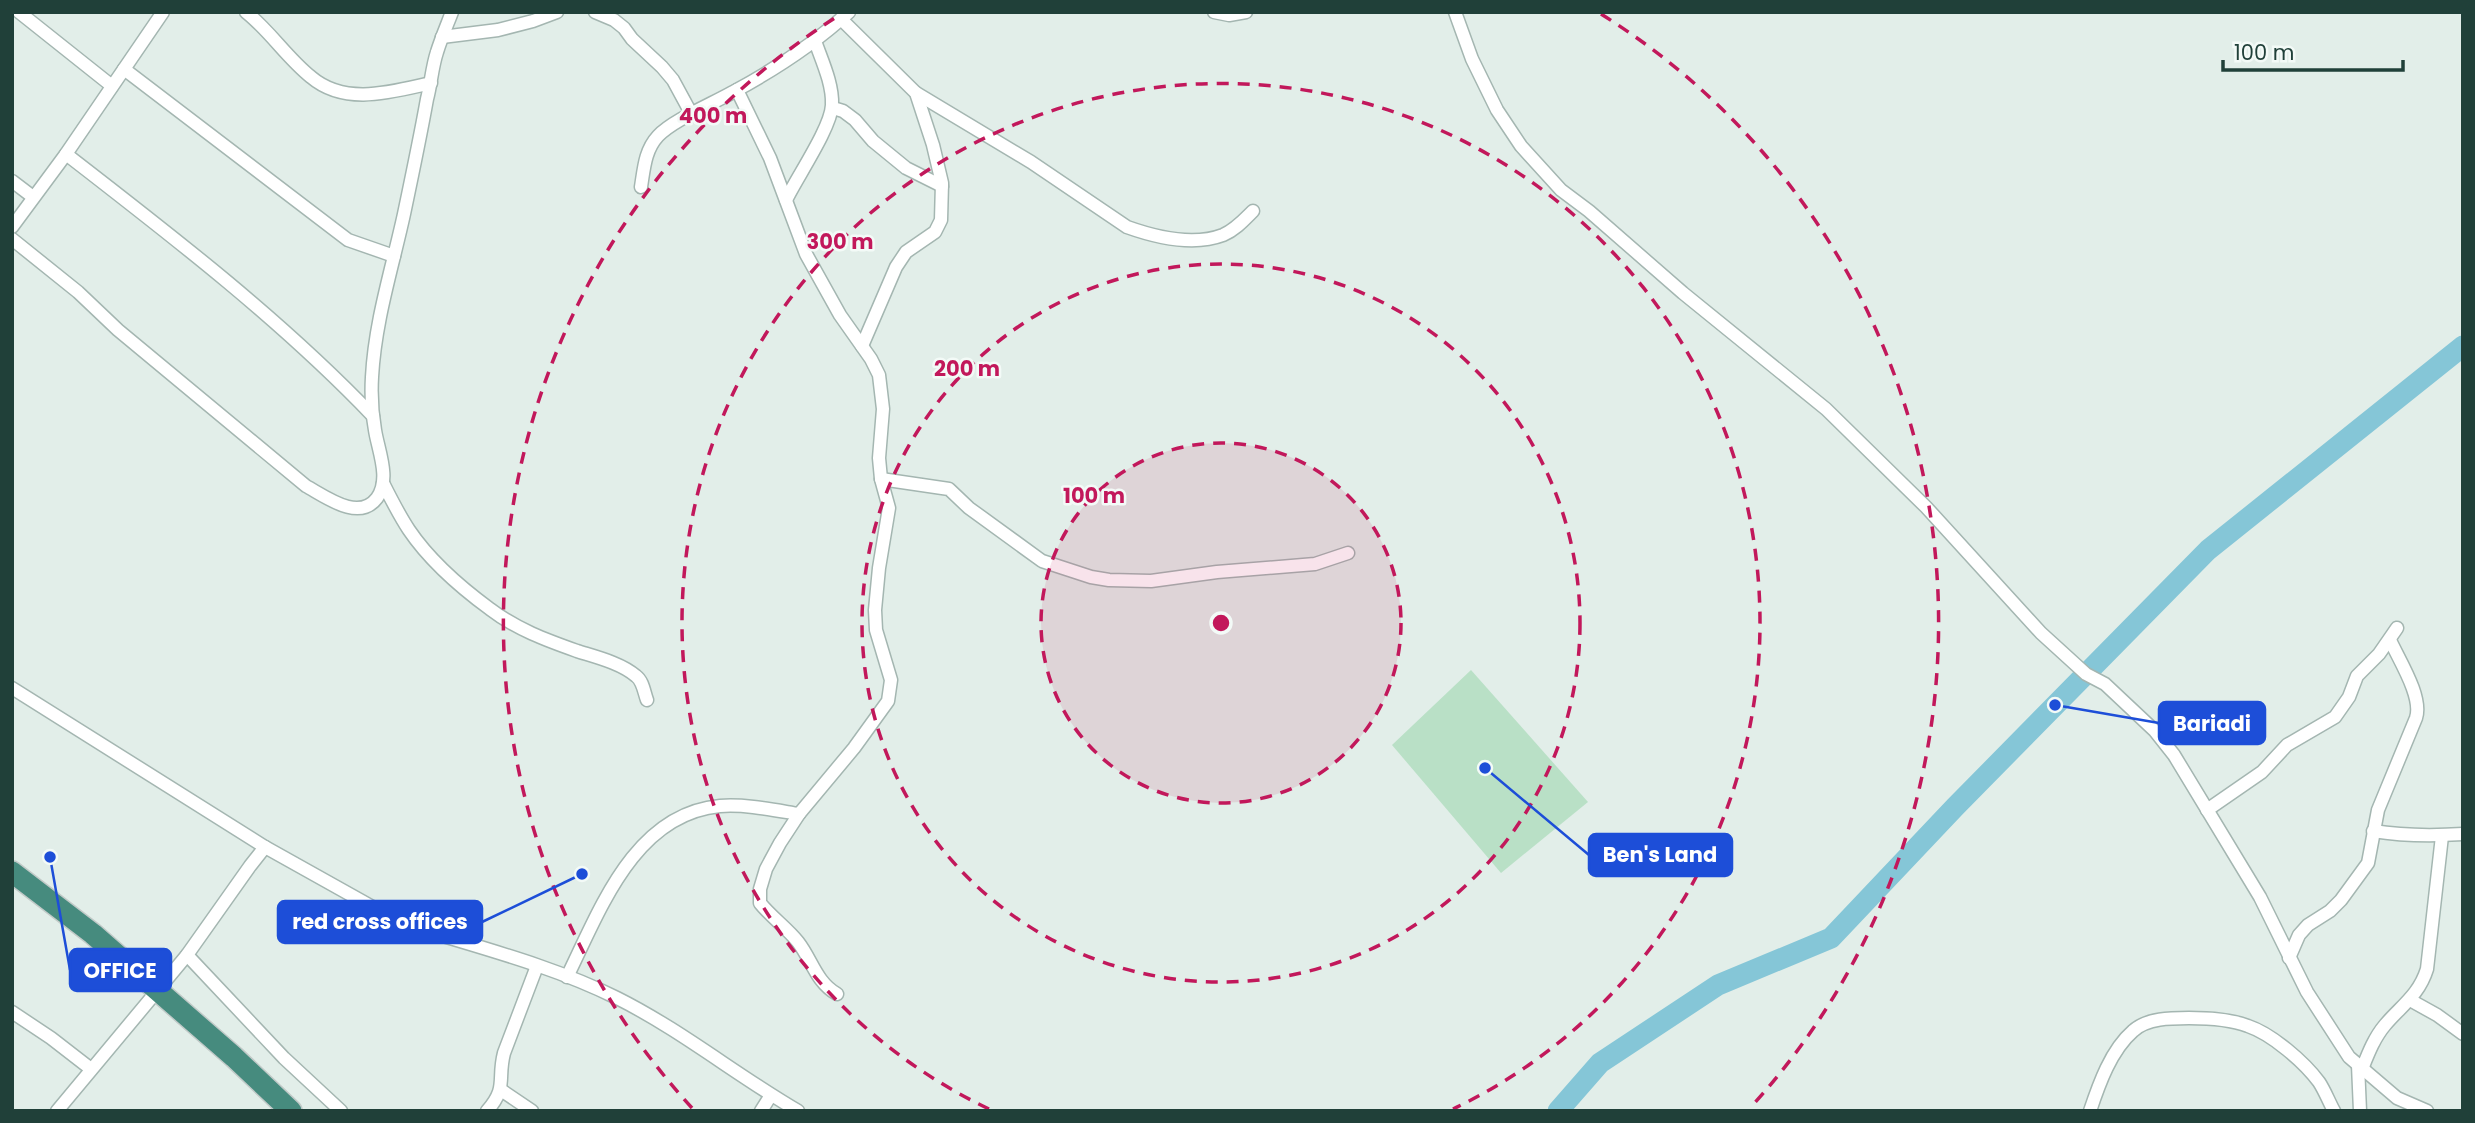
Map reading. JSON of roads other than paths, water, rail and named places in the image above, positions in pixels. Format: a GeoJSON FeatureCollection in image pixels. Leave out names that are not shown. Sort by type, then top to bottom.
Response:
{"type":"FeatureCollection","features":[{"type":"Feature","properties":{"kind":"highway"},"geometry":{"type":"LineString","coordinates":[[12,872],[93,934],[292,1111]]}},
{"type":"Feature","properties":{"kind":"street"},"geometry":{"type":"LineString","coordinates":[[19,12],[112,86]]}},
{"type":"Feature","properties":{"kind":"street"},"geometry":{"type":"LineString","coordinates":[[12,227],[66,154],[163,12]]}},
{"type":"Feature","properties":{"kind":"street"},"geometry":{"type":"LineString","coordinates":[[246,12],[311,78],[333,91],[387,94],[430,83]]}},
{"type":"Feature","properties":{"kind":"street"},"geometry":{"type":"LineString","coordinates":[[452,12],[437,52],[374,346],[373,416],[383,483],[414,538],[461,586],[515,625],[634,674],[640,680],[647,700]]}},
{"type":"Feature","properties":{"kind":"street"},"geometry":{"type":"LineString","coordinates":[[442,37],[498,30],[533,22],[557,12]]}},
{"type":"Feature","properties":{"kind":"street"},"geometry":{"type":"LineString","coordinates":[[595,12],[614,20],[624,28],[662,67],[673,80],[692,115]]}},
{"type":"Feature","properties":{"kind":"street"},"geometry":{"type":"LineString","coordinates":[[1214,12],[1229,15],[1246,12]]}},
{"type":"Feature","properties":{"kind":"street"},"geometry":{"type":"LineString","coordinates":[[1455,12],[1472,59],[1497,110],[1521,146],[1561,190],[1850,431],[1926,507],[2041,633],[2086,674],[2105,684],[2155,731],[2174,755],[2260,897],[2289,958],[2349,1057],[2397,1098],[2427,1111]]}},
{"type":"Feature","properties":{"kind":"street"},"geometry":{"type":"LineString","coordinates":[[641,187],[650,146],[666,130],[762,76],[815,41],[843,15],[916,93],[1031,162],[1127,227],[1145,234],[1170,238],[1210,239],[1238,226],[1253,211]]}},
{"type":"Feature","properties":{"kind":"street"},"geometry":{"type":"LineString","coordinates":[[786,200],[826,127],[832,108],[832,94],[815,41]]}},
{"type":"Feature","properties":{"kind":"street"},"geometry":{"type":"LineString","coordinates":[[124,69],[348,240],[394,256]]}},
{"type":"Feature","properties":{"kind":"street"},"geometry":{"type":"LineString","coordinates":[[737,90],[770,158],[806,254],[840,315],[879,374],[883,394],[878,457],[881,479],[888,499],[889,518],[879,568],[876,631],[891,680],[888,701],[854,748],[799,814],[765,869],[760,888],[760,903],[799,943],[820,980],[837,993]]}},
{"type":"Feature","properties":{"kind":"street"},"geometry":{"type":"LineString","coordinates":[[862,346],[884,292],[906,252],[935,232],[941,220],[942,186],[936,154],[916,93]]}},
{"type":"Feature","properties":{"kind":"street"},"geometry":{"type":"LineString","coordinates":[[832,108],[843,111],[855,120],[873,141],[906,168],[942,186]]}},
{"type":"Feature","properties":{"kind":"street"},"geometry":{"type":"LineString","coordinates":[[66,154],[251,303],[306,350],[373,416]]}},
{"type":"Feature","properties":{"kind":"street"},"geometry":{"type":"LineString","coordinates":[[12,181],[33,197]]}},
{"type":"Feature","properties":{"kind":"street"},"geometry":{"type":"LineString","coordinates":[[12,239],[306,486],[333,501],[360,510],[377,498],[383,483]]}},
{"type":"Feature","properties":{"kind":"street"},"geometry":{"type":"LineString","coordinates":[[881,479],[949,489],[969,508],[1042,561],[1109,580],[1151,581],[1217,572],[1315,564],[1348,552]]}},
{"type":"Feature","properties":{"kind":"street"},"geometry":{"type":"LineString","coordinates":[[2207,810],[2255,778],[2287,745],[2335,717],[2349,697],[2357,676],[2394,634],[2418,711],[2385,792],[2373,831],[2368,863],[2356,882],[2330,911],[2308,925],[2299,935],[2289,958]]}},
{"type":"Feature","properties":{"kind":"street"},"geometry":{"type":"LineString","coordinates":[[12,688],[265,848],[401,923],[567,976],[617,997],[672,1029],[798,1111]]}},
{"type":"Feature","properties":{"kind":"street"},"geometry":{"type":"LineString","coordinates":[[567,976],[615,881],[638,850],[666,823],[682,815],[723,806],[799,814]]}},
{"type":"Feature","properties":{"kind":"street"},"geometry":{"type":"LineString","coordinates":[[2373,831],[2398,835],[2463,834]]}},
{"type":"Feature","properties":{"kind":"street"},"geometry":{"type":"LineString","coordinates":[[2360,1111],[2360,1067],[2385,1026],[2410,1000],[2427,969],[2442,835]]}},
{"type":"Feature","properties":{"kind":"street"},"geometry":{"type":"LineString","coordinates":[[57,1111],[187,955],[265,848]]}},
{"type":"Feature","properties":{"kind":"street"},"geometry":{"type":"LineString","coordinates":[[187,955],[284,1058],[341,1111]]}},
{"type":"Feature","properties":{"kind":"street"},"geometry":{"type":"LineString","coordinates":[[487,1111],[497,1100],[504,1053],[537,966]]}},
{"type":"Feature","properties":{"kind":"street"},"geometry":{"type":"LineString","coordinates":[[2410,1000],[2463,1034]]}},
{"type":"Feature","properties":{"kind":"street"},"geometry":{"type":"LineString","coordinates":[[15,1017],[51,1038],[91,1069]]}},
{"type":"Feature","properties":{"kind":"street"},"geometry":{"type":"LineString","coordinates":[[2090,1111],[2113,1055],[2133,1030],[2153,1020],[2205,1018],[2248,1026],[2269,1037],[2305,1065],[2321,1085],[2334,1111]]}},
{"type":"Feature","properties":{"kind":"street"},"geometry":{"type":"LineString","coordinates":[[500,1090],[532,1111]]}},
{"type":"Feature","properties":{"kind":"street"},"geometry":{"type":"LineString","coordinates":[[761,1111],[771,1095]]}},
{"type":"Feature","properties":{"kind":"waterway"},"geometry":{"type":"LineString","coordinates":[[1558,1111],[1600,1063],[1718,985],[1831,938],[1955,807],[2208,550],[2463,346]]}},
{"type":"Feature","properties":{"kind":"place","name":"Bariadi"},"geometry":{"type":"Point","coordinates":[2055,705]}},
{"type":"Feature","properties":{"kind":"place","name":"Ben's Land"},"geometry":{"type":"Point","coordinates":[1485,768]}},
{"type":"Feature","properties":{"kind":"place","name":"OFFICE"},"geometry":{"type":"Point","coordinates":[50,857]}},
{"type":"Feature","properties":{"kind":"place","name":"red cross offices"},"geometry":{"type":"Point","coordinates":[582,874]}}]}
